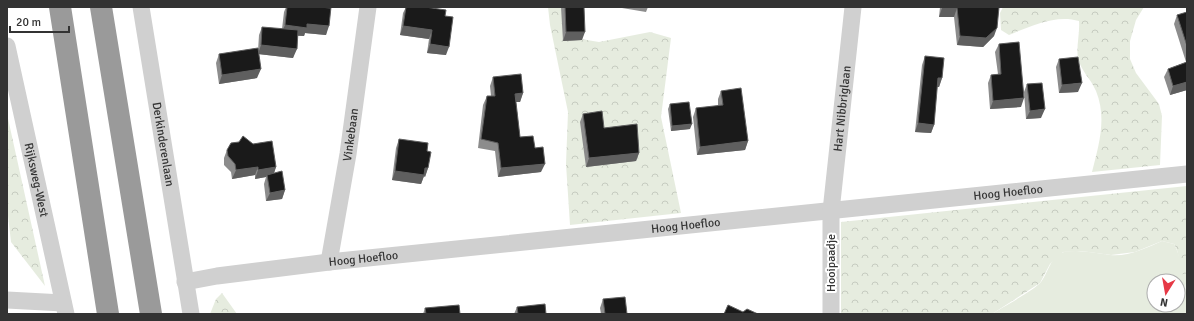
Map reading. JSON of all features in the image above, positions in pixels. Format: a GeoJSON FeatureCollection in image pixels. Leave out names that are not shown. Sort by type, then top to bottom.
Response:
{"type":"FeatureCollection","features":[{"type":"Feature","properties":{"kind":"highway"},"geometry":{"type":"LineString","coordinates":[[60,7],[108,314]]}},
{"type":"Feature","properties":{"kind":"highway"},"geometry":{"type":"LineString","coordinates":[[101,7],[151,314]]}},
{"type":"Feature","properties":{"kind":"street","name":"Derkinderenlaan"},"geometry":{"type":"LineString","coordinates":[[141,7],[186,282]]}},
{"type":"Feature","properties":{"kind":"street","name":"Vinkebaan"},"geometry":{"type":"LineString","coordinates":[[329,262],[348,154],[368,7]]}},
{"type":"Feature","properties":{"kind":"street","name":"Hart Nibbriglaan"},"geometry":{"type":"LineString","coordinates":[[831,211],[853,7]]}},
{"type":"Feature","properties":{"kind":"street","name":"Rijksweg-West"},"geometry":{"type":"LineString","coordinates":[[7,46],[65,308]]}},
{"type":"Feature","properties":{"kind":"street","name":"Hoog Hoefloo"},"geometry":{"type":"LineString","coordinates":[[186,282],[217,276],[329,262],[1187,174]]}},
{"type":"Feature","properties":{"kind":"street","name":"Hooipaadje"},"geometry":{"type":"LineString","coordinates":[[831,211],[831,314]]}},
{"type":"Feature","properties":{"kind":"street"},"geometry":{"type":"LineString","coordinates":[[186,282],[191,314]]}},
{"type":"Feature","properties":{"kind":"street"},"geometry":{"type":"LineString","coordinates":[[7,300],[65,308]]}},
{"type":"Feature","properties":{"kind":"green space"},"geometry":{"type":"Polygon","coordinates":[[[548,7],[567,7],[581,39],[599,42],[650,32],[671,38],[661,117],[681,213],[570,225],[566,164],[568,112],[550,25],[548,7]]]}},
{"type":"Feature","properties":{"kind":"green space"},"geometry":{"type":"Polygon","coordinates":[[[1003,7],[1144,7],[1136,20],[1130,41],[1130,59],[1136,73],[1159,104],[1162,116],[1160,165],[1092,172],[1101,132],[1101,111],[1096,91],[1079,63],[1077,49],[1079,21],[1070,19],[1053,20],[1009,35],[1001,30],[1000,13],[1003,7]]]}},
{"type":"Feature","properties":{"kind":"green space"},"geometry":{"type":"Polygon","coordinates":[[[7,114],[45,286],[11,242],[7,207],[7,114]]]}},
{"type":"Feature","properties":{"kind":"green space"},"geometry":{"type":"Polygon","coordinates":[[[1187,186],[1187,292],[1186,273],[1182,273],[1177,250],[1174,244],[1162,241],[1135,252],[1111,255],[1081,251],[1063,252],[1050,264],[1040,283],[992,314],[841,314],[841,222],[1187,186]]]}},
{"type":"Feature","properties":{"kind":"green space"},"geometry":{"type":"Polygon","coordinates":[[[1162,241],[1174,244],[1183,273],[1146,273],[1146,313],[1186,313],[1186,296],[1187,314],[992,314],[1026,294],[1038,285],[1053,260],[1064,252],[1075,251],[1123,255],[1162,241]]]}},
{"type":"Feature","properties":{"kind":"green space"},"geometry":{"type":"Polygon","coordinates":[[[222,293],[237,314],[210,314],[216,299],[222,293]]]}},
{"type":"Feature","properties":{"kind":"building"},"geometry":{"type":"Polygon","coordinates":[[[287,7],[331,7],[329,26],[307,24],[307,28],[285,25],[287,7]]]}},
{"type":"Feature","properties":{"kind":"building"},"geometry":{"type":"Polygon","coordinates":[[[406,7],[425,7],[446,10],[445,16],[453,17],[449,47],[430,44],[432,30],[403,26],[406,7]]]}},
{"type":"Feature","properties":{"kind":"building"},"geometry":{"type":"Polygon","coordinates":[[[565,7],[584,7],[585,32],[566,32],[565,7]]]}},
{"type":"Feature","properties":{"kind":"building"},"geometry":{"type":"Polygon","coordinates":[[[942,7],[999,7],[997,28],[986,38],[960,36],[957,8],[942,7]]]}},
{"type":"Feature","properties":{"kind":"building"},"geometry":{"type":"Polygon","coordinates":[[[1187,12],[1187,46],[1177,15],[1187,12]]]}},
{"type":"Feature","properties":{"kind":"building"},"geometry":{"type":"Polygon","coordinates":[[[262,27],[298,30],[297,49],[261,45],[262,27]]]}},
{"type":"Feature","properties":{"kind":"building"},"geometry":{"type":"Polygon","coordinates":[[[1019,42],[1024,98],[993,101],[991,75],[1001,74],[999,44],[1019,42]]]}},
{"type":"Feature","properties":{"kind":"building"},"geometry":{"type":"Polygon","coordinates":[[[258,48],[261,69],[222,75],[219,54],[258,48]]]}},
{"type":"Feature","properties":{"kind":"building"},"geometry":{"type":"Polygon","coordinates":[[[925,56],[944,58],[942,78],[938,78],[934,125],[918,123],[925,56]]]}},
{"type":"Feature","properties":{"kind":"building"},"geometry":{"type":"Polygon","coordinates":[[[1078,57],[1082,83],[1062,85],[1059,59],[1078,57]]]}},
{"type":"Feature","properties":{"kind":"building"},"geometry":{"type":"Polygon","coordinates":[[[1187,62],[1187,82],[1173,86],[1168,69],[1187,62]]]}},
{"type":"Feature","properties":{"kind":"building"},"geometry":{"type":"Polygon","coordinates":[[[521,74],[523,93],[515,94],[520,137],[533,136],[535,148],[543,147],[545,164],[501,168],[498,143],[481,139],[487,96],[495,96],[493,77],[521,74]]]}},
{"type":"Feature","properties":{"kind":"building"},"geometry":{"type":"Polygon","coordinates":[[[1042,83],[1045,109],[1030,111],[1027,84],[1042,83]]]}},
{"type":"Feature","properties":{"kind":"building"},"geometry":{"type":"Polygon","coordinates":[[[741,88],[748,141],[700,147],[696,108],[723,105],[721,91],[741,88]]]}},
{"type":"Feature","properties":{"kind":"building"},"geometry":{"type":"Polygon","coordinates":[[[689,102],[692,124],[672,126],[670,104],[689,102]]]}},
{"type":"Feature","properties":{"kind":"building"},"geometry":{"type":"Polygon","coordinates":[[[602,111],[604,128],[637,124],[639,153],[589,158],[583,114],[602,111]]]}},
{"type":"Feature","properties":{"kind":"building"},"geometry":{"type":"Polygon","coordinates":[[[243,136],[253,144],[272,141],[276,167],[258,170],[258,167],[236,170],[235,164],[228,156],[227,150],[231,143],[239,142],[243,136]]]}},
{"type":"Feature","properties":{"kind":"building"},"geometry":{"type":"Polygon","coordinates":[[[399,139],[428,143],[427,151],[431,152],[428,168],[425,168],[424,175],[395,171],[399,139]]]}},
{"type":"Feature","properties":{"kind":"building"},"geometry":{"type":"Polygon","coordinates":[[[282,171],[285,190],[270,193],[267,175],[282,171]]]}},
{"type":"Feature","properties":{"kind":"building"},"geometry":{"type":"Polygon","coordinates":[[[625,297],[627,314],[605,314],[603,299],[625,297]]]}},
{"type":"Feature","properties":{"kind":"building"},"geometry":{"type":"Polygon","coordinates":[[[545,304],[546,314],[518,314],[517,307],[545,304]]]}},
{"type":"Feature","properties":{"kind":"building"},"geometry":{"type":"Polygon","coordinates":[[[459,305],[460,314],[426,314],[425,308],[459,305]]]}},
{"type":"Feature","properties":{"kind":"building"},"geometry":{"type":"Polygon","coordinates":[[[728,305],[743,312],[747,309],[758,314],[724,314],[728,305]]]}}]}
